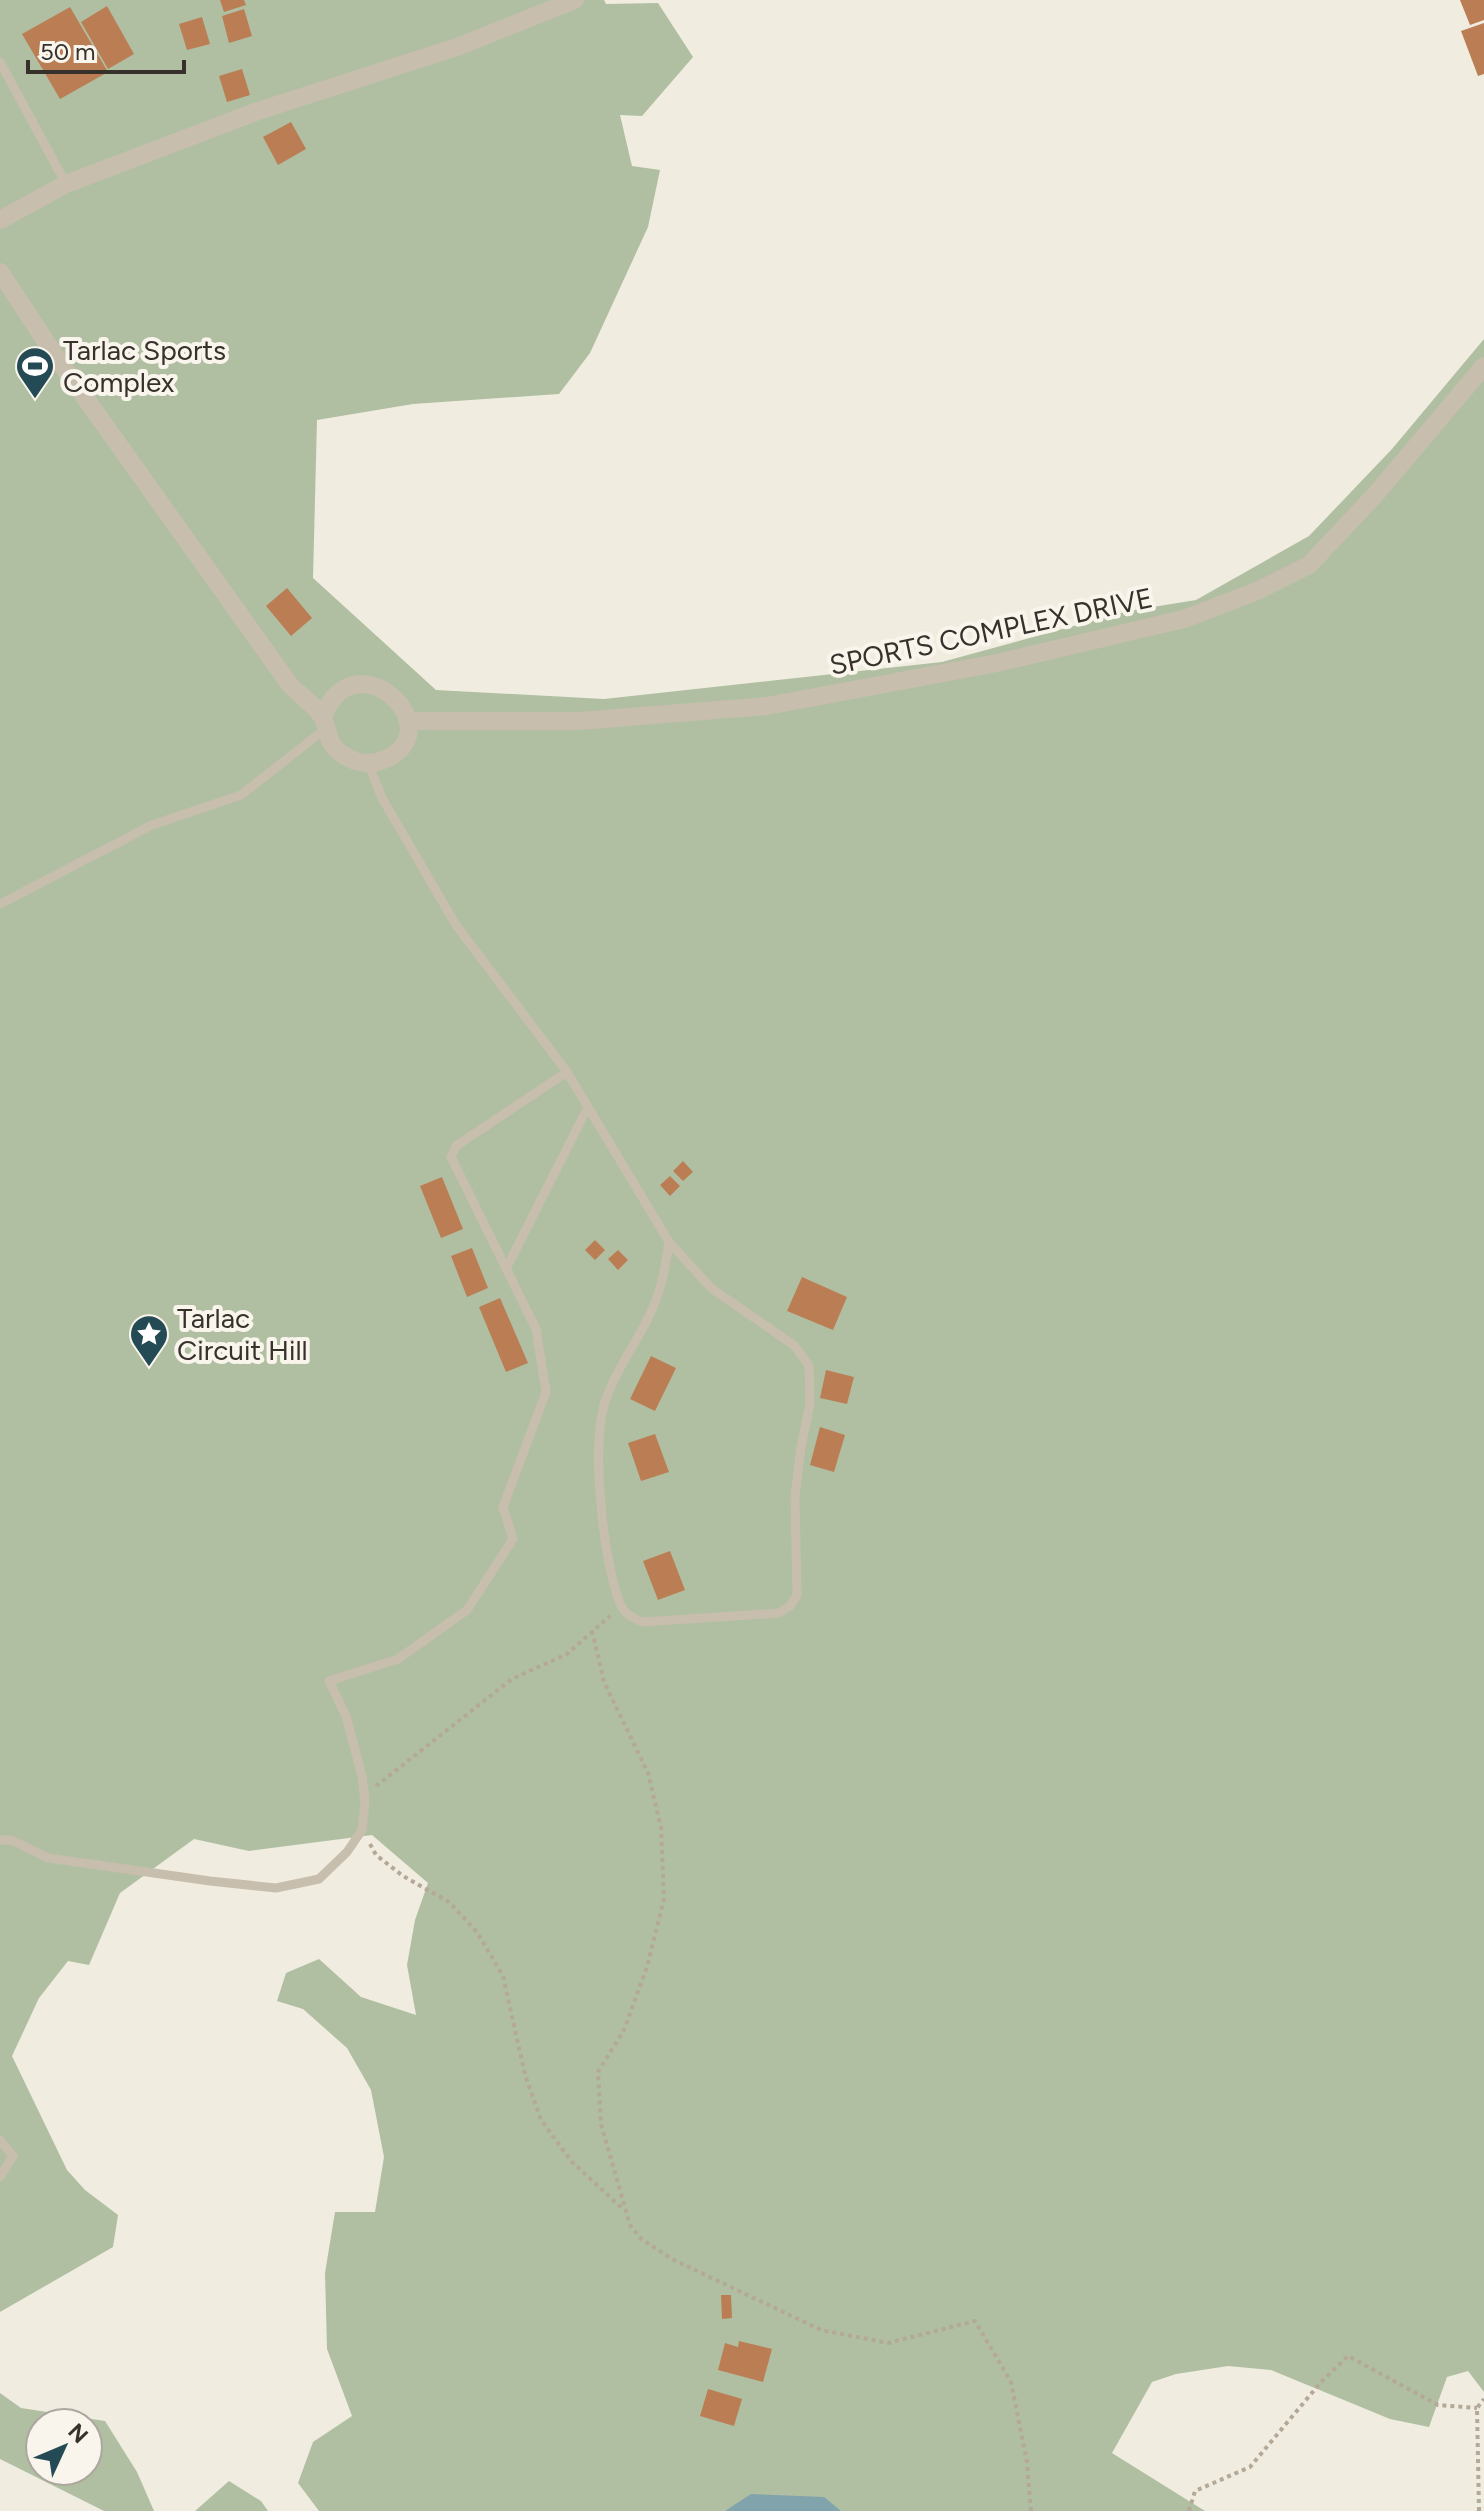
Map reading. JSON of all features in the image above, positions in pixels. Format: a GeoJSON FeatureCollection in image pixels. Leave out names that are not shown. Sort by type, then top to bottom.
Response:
{"type":"FeatureCollection","features":[{"type":"Feature","properties":{"kind":"street"},"geometry":{"type":"LineString","coordinates":[[0,220],[66,184],[258,111],[457,47],[575,0]]}},
{"type":"Feature","properties":{"kind":"street"},"geometry":{"type":"LineString","coordinates":[[0,272],[54,354],[290,685],[324,723],[336,750],[356,762],[368,763],[390,757],[405,742],[408,721],[396,698],[387,691],[365,684],[343,690],[327,707],[324,723]]}},
{"type":"Feature","properties":{"kind":"street","name":"SPORTS COMPLEX DRIVE"},"geometry":{"type":"LineString","coordinates":[[408,721],[579,721],[767,706],[997,663],[1184,619],[1257,591],[1309,565],[1375,495],[1484,366]]}},
{"type":"Feature","properties":{"kind":"lane"},"geometry":{"type":"LineString","coordinates":[[0,62],[66,184]]}},
{"type":"Feature","properties":{"kind":"lane"},"geometry":{"type":"LineString","coordinates":[[0,904],[152,825],[241,795],[324,723]]}},
{"type":"Feature","properties":{"kind":"lane"},"geometry":{"type":"LineString","coordinates":[[368,763],[382,798],[456,925],[567,1072],[669,1242],[711,1288],[795,1346],[809,1366],[810,1404],[795,1495],[797,1595],[790,1606],[779,1613],[642,1622],[631,1617],[620,1606],[608,1560],[599,1441],[605,1400],[649,1317],[663,1283],[669,1242]]}},
{"type":"Feature","properties":{"kind":"lane"},"geometry":{"type":"LineString","coordinates":[[0,1840],[11,1840],[48,1858],[276,1888],[319,1879],[347,1852],[362,1830],[365,1802],[362,1776],[346,1716],[329,1681],[398,1659],[467,1610],[513,1539],[503,1507],[546,1392],[536,1329],[451,1154],[456,1146],[567,1072]]}},
{"type":"Feature","properties":{"kind":"lane"},"geometry":{"type":"LineString","coordinates":[[506,1269],[588,1107]]}},
{"type":"Feature","properties":{"kind":"lane"},"geometry":{"type":"LineString","coordinates":[[0,2140],[13,2156],[0,2177]]}},
{"type":"Feature","properties":{"kind":"path"},"geometry":{"type":"LineString","coordinates":[[365,1802],[372,1789],[512,1679],[567,1654],[620,1606]]}},
{"type":"Feature","properties":{"kind":"path"},"geometry":{"type":"LineString","coordinates":[[592,1631],[604,1682],[648,1773],[661,1828],[664,1899],[647,1967],[624,2030],[598,2072],[601,2124],[630,2225],[641,2239],[674,2260],[821,2330],[888,2343],[975,2321],[1011,2382],[1027,2462],[1031,2511]]}},
{"type":"Feature","properties":{"kind":"path"},"geometry":{"type":"LineString","coordinates":[[362,1830],[376,1855],[403,1876],[449,1902],[477,1932],[503,1976],[525,2075],[541,2120],[572,2162],[626,2212]]}},
{"type":"Feature","properties":{"kind":"path"},"geometry":{"type":"LineString","coordinates":[[1189,2511],[1195,2491],[1250,2467],[1321,2382],[1348,2356],[1438,2405],[1477,2408]]}},
{"type":"Feature","properties":{"kind":"path"},"geometry":{"type":"LineString","coordinates":[[1479,2511],[1477,2408],[1484,2399]]}},
{"type":"Feature","properties":{"kind":"green space"},"geometry":{"type":"Polygon","coordinates":[[[0,0],[604,0],[606,4],[658,3],[693,57],[642,116],[620,115],[632,166],[660,170],[648,227],[590,353],[559,394],[413,404],[317,420],[313,578],[436,690],[604,699],[942,662],[1128,611],[1196,600],[1309,536],[1392,449],[1484,339],[1484,2392],[1468,2371],[1447,2377],[1429,2427],[1390,2419],[1271,2370],[1228,2366],[1176,2374],[1152,2382],[1112,2453],[1205,2511],[319,2511],[298,2483],[313,2442],[352,2416],[327,2349],[325,2273],[335,2212],[375,2212],[384,2157],[371,2090],[347,2048],[303,2009],[277,2001],[286,1973],[319,1959],[361,1997],[416,2015],[407,1965],[415,1920],[428,1883],[372,1835],[249,1851],[194,1839],[120,1893],[89,1965],[68,1961],[39,1998],[12,2056],[67,2170],[85,2190],[118,2215],[113,2247],[0,2312],[0,0]]]}},
{"type":"Feature","properties":{"kind":"green space"},"geometry":{"type":"Polygon","coordinates":[[[0,2393],[24,2408],[24,2471],[0,2459],[0,2393]]]}},
{"type":"Feature","properties":{"kind":"green space"},"geometry":{"type":"Polygon","coordinates":[[[104,2421],[137,2472],[154,2511],[104,2511],[56,2487],[104,2487],[104,2421]]]}},
{"type":"Feature","properties":{"kind":"green space"},"geometry":{"type":"Polygon","coordinates":[[[229,2481],[261,2501],[268,2511],[195,2511],[229,2481]]]}},
{"type":"Feature","properties":{"kind":"water"},"geometry":{"type":"Polygon","coordinates":[[[751,2494],[824,2497],[841,2511],[725,2511],[751,2494]]]}},
{"type":"Feature","properties":{"kind":"building"},"geometry":{"type":"Polygon","coordinates":[[[220,0],[244,0],[246,5],[224,12],[220,0]]]}},
{"type":"Feature","properties":{"kind":"building"},"geometry":{"type":"Polygon","coordinates":[[[1460,0],[1484,0],[1484,20],[1470,25],[1460,0]]]}},
{"type":"Feature","properties":{"kind":"building"},"geometry":{"type":"Polygon","coordinates":[[[107,6],[134,54],[108,69],[81,22],[107,6]]]}},
{"type":"Feature","properties":{"kind":"building"},"geometry":{"type":"Polygon","coordinates":[[[70,7],[108,72],[60,99],[22,34],[70,7]]]}},
{"type":"Feature","properties":{"kind":"building"},"geometry":{"type":"Polygon","coordinates":[[[244,9],[252,36],[229,43],[222,16],[244,9]]]}},
{"type":"Feature","properties":{"kind":"building"},"geometry":{"type":"Polygon","coordinates":[[[202,17],[210,44],[187,50],[179,24],[202,17]]]}},
{"type":"Feature","properties":{"kind":"building"},"geometry":{"type":"Polygon","coordinates":[[[1484,23],[1484,74],[1478,76],[1461,31],[1484,23]]]}},
{"type":"Feature","properties":{"kind":"building"},"geometry":{"type":"Polygon","coordinates":[[[242,69],[250,95],[227,102],[219,76],[242,69]]]}},
{"type":"Feature","properties":{"kind":"building"},"geometry":{"type":"Polygon","coordinates":[[[291,122],[306,149],[278,165],[263,137],[291,122]]]}},
{"type":"Feature","properties":{"kind":"building"},"geometry":{"type":"Polygon","coordinates":[[[287,588],[312,618],[291,636],[266,606],[287,588]]]}},
{"type":"Feature","properties":{"kind":"building"},"geometry":{"type":"Polygon","coordinates":[[[683,1161],[693,1172],[683,1181],[673,1171],[683,1161]]]}},
{"type":"Feature","properties":{"kind":"building"},"geometry":{"type":"Polygon","coordinates":[[[670,1176],[680,1186],[670,1196],[660,1185],[670,1176]]]}},
{"type":"Feature","properties":{"kind":"building"},"geometry":{"type":"Polygon","coordinates":[[[442,1177],[463,1229],[441,1238],[420,1186],[442,1177]]]}},
{"type":"Feature","properties":{"kind":"building"},"geometry":{"type":"Polygon","coordinates":[[[595,1240],[605,1250],[595,1260],[585,1250],[595,1240]]]}},
{"type":"Feature","properties":{"kind":"building"},"geometry":{"type":"Polygon","coordinates":[[[472,1248],[488,1288],[467,1297],[451,1256],[472,1248]]]}},
{"type":"Feature","properties":{"kind":"building"},"geometry":{"type":"Polygon","coordinates":[[[618,1250],[628,1260],[618,1270],[608,1259],[618,1250]]]}},
{"type":"Feature","properties":{"kind":"building"},"geometry":{"type":"Polygon","coordinates":[[[802,1277],[847,1297],[833,1330],[787,1311],[802,1277]]]}},
{"type":"Feature","properties":{"kind":"building"},"geometry":{"type":"Polygon","coordinates":[[[500,1298],[528,1363],[506,1372],[479,1307],[500,1298]]]}},
{"type":"Feature","properties":{"kind":"building"},"geometry":{"type":"Polygon","coordinates":[[[651,1356],[676,1368],[655,1411],[630,1399],[651,1356]]]}},
{"type":"Feature","properties":{"kind":"building"},"geometry":{"type":"Polygon","coordinates":[[[826,1370],[854,1377],[847,1404],[820,1398],[826,1370]]]}},
{"type":"Feature","properties":{"kind":"building"},"geometry":{"type":"Polygon","coordinates":[[[820,1427],[845,1435],[834,1472],[810,1465],[820,1427]]]}},
{"type":"Feature","properties":{"kind":"building"},"geometry":{"type":"Polygon","coordinates":[[[655,1434],[669,1472],[641,1481],[628,1443],[655,1434]]]}},
{"type":"Feature","properties":{"kind":"building"},"geometry":{"type":"Polygon","coordinates":[[[670,1551],[685,1590],[658,1600],[643,1561],[670,1551]]]}},
{"type":"Feature","properties":{"kind":"building"},"geometry":{"type":"Polygon","coordinates":[[[721,2295],[731,2295],[732,2318],[722,2319],[721,2295]]]}},
{"type":"Feature","properties":{"kind":"building"},"geometry":{"type":"Polygon","coordinates":[[[739,2341],[772,2349],[763,2382],[718,2370],[725,2343],[738,2347],[739,2341]]]}},
{"type":"Feature","properties":{"kind":"building"},"geometry":{"type":"Polygon","coordinates":[[[708,2389],[742,2399],[734,2426],[700,2416],[708,2389]]]}},
{"type":"Feature","properties":{"kind":"place","name":"Tarlac Sports Complex"},"geometry":{"type":"Point","coordinates":[35,400]}},
{"type":"Feature","properties":{"kind":"place","name":"Tarlac Circuit Hill"},"geometry":{"type":"Point","coordinates":[149,1368]}}]}
